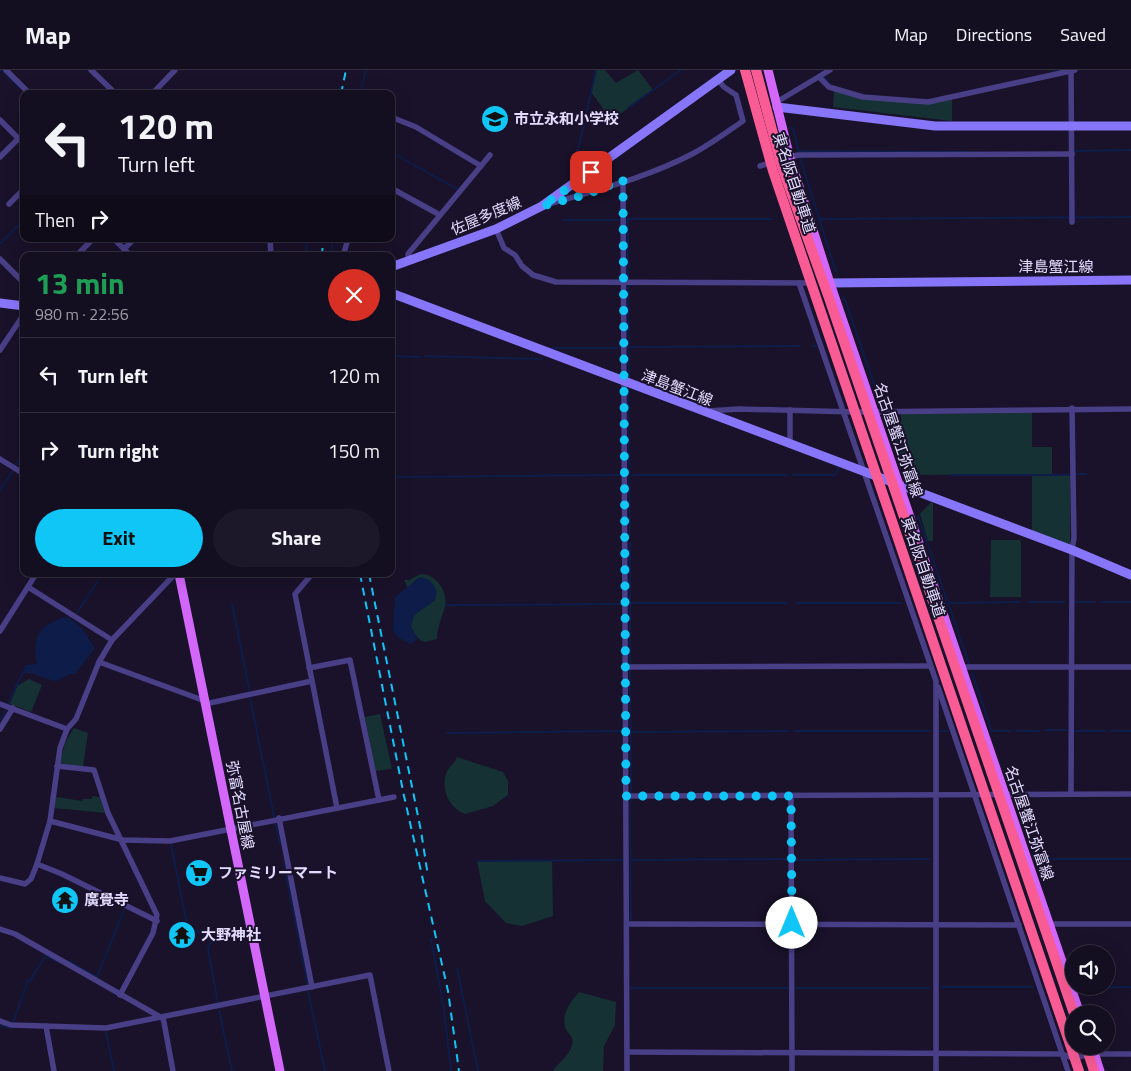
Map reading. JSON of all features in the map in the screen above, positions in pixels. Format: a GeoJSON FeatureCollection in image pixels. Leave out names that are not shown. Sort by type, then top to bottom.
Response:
{"type":"FeatureCollection","features":[{"type":"Feature","properties":{"kind":"highway","name":"東名阪自動車道"},"geometry":{"type":"LineString","coordinates":[[745,70],[757,118],[782,199],[1079,1071]]}},
{"type":"Feature","properties":{"kind":"highway","name":"東名阪自動車道"},"geometry":{"type":"LineString","coordinates":[[756,70],[782,167],[830,298],[1071,1005]]}},
{"type":"Feature","properties":{"kind":"highway"},"geometry":{"type":"LineString","coordinates":[[1089,1055],[1094,1071]]}},
{"type":"Feature","properties":{"kind":"main road","name":"名古屋蟹江弥富線"},"geometry":{"type":"LineString","coordinates":[[768,70],[790,158],[830,283],[1077,1005]]}},
{"type":"Feature","properties":{"kind":"main road","name":"佐屋多度線"},"geometry":{"type":"LineString","coordinates":[[395,266],[496,229],[542,206],[718,80],[727,71]]}},
{"type":"Feature","properties":{"kind":"main road"},"geometry":{"type":"LineString","coordinates":[[776,105],[935,126],[1131,126]]}},
{"type":"Feature","properties":{"kind":"main road","name":"津島蟹江線"},"geometry":{"type":"LineString","coordinates":[[830,283],[1131,280]]}},
{"type":"Feature","properties":{"kind":"main road","name":"津島蟹江線"},"geometry":{"type":"LineString","coordinates":[[395,296],[700,412],[1072,550],[1131,575]]}},
{"type":"Feature","properties":{"kind":"main road"},"geometry":{"type":"LineString","coordinates":[[0,303],[20,306]]}},
{"type":"Feature","properties":{"kind":"main road","name":"弥富名古屋線"},"geometry":{"type":"LineString","coordinates":[[180,577],[280,1071]]}},
{"type":"Feature","properties":{"kind":"main road"},"geometry":{"type":"LineString","coordinates":[[1095,1055],[1100,1071]]}},
{"type":"Feature","properties":{"kind":"street"},"geometry":{"type":"LineString","coordinates":[[6,70],[26,90]]}},
{"type":"Feature","properties":{"kind":"street"},"geometry":{"type":"LineString","coordinates":[[91,70],[112,90]]}},
{"type":"Feature","properties":{"kind":"street"},"geometry":{"type":"LineString","coordinates":[[156,90],[175,70]]}},
{"type":"Feature","properties":{"kind":"street"},"geometry":{"type":"LineString","coordinates":[[819,77],[829,87],[863,97],[928,102],[1072,70],[1072,220]]}},
{"type":"Feature","properties":{"kind":"street"},"geometry":{"type":"LineString","coordinates":[[776,105],[827,71]]}},
{"type":"Feature","properties":{"kind":"street"},"geometry":{"type":"LineString","coordinates":[[542,206],[588,194],[694,152],[743,121],[736,95],[724,88],[718,80]]}},
{"type":"Feature","properties":{"kind":"street"},"geometry":{"type":"LineString","coordinates":[[395,119],[416,127],[481,166]]}},
{"type":"Feature","properties":{"kind":"street"},"geometry":{"type":"LineString","coordinates":[[0,120],[18,138],[0,157]]}},
{"type":"Feature","properties":{"kind":"street"},"geometry":{"type":"LineString","coordinates":[[760,166],[798,154],[1072,154]]}},
{"type":"Feature","properties":{"kind":"street"},"geometry":{"type":"LineString","coordinates":[[409,261],[408,254],[490,155]]}},
{"type":"Feature","properties":{"kind":"street"},"geometry":{"type":"LineString","coordinates":[[623,180],[627,282],[624,383],[627,1071]]}},
{"type":"Feature","properties":{"kind":"street"},"geometry":{"type":"LineString","coordinates":[[395,190],[440,215]]}},
{"type":"Feature","properties":{"kind":"street"},"geometry":{"type":"LineString","coordinates":[[9,204],[20,193]]}},
{"type":"Feature","properties":{"kind":"street"},"geometry":{"type":"LineString","coordinates":[[496,229],[504,248],[515,255],[522,266],[533,275],[556,282],[830,283]]}},
{"type":"Feature","properties":{"kind":"street"},"geometry":{"type":"LineString","coordinates":[[80,252],[90,242]]}},
{"type":"Feature","properties":{"kind":"street"},"geometry":{"type":"LineString","coordinates":[[117,242],[127,252]]}},
{"type":"Feature","properties":{"kind":"street"},"geometry":{"type":"LineString","coordinates":[[124,249],[131,242]]}},
{"type":"Feature","properties":{"kind":"street"},"geometry":{"type":"LineString","coordinates":[[0,259],[20,280]]}},
{"type":"Feature","properties":{"kind":"street"},"geometry":{"type":"LineString","coordinates":[[799,283],[1068,1071]]}},
{"type":"Feature","properties":{"kind":"street"},"geometry":{"type":"LineString","coordinates":[[0,350],[20,320]]}},
{"type":"Feature","properties":{"kind":"street"},"geometry":{"type":"LineString","coordinates":[[1071,794],[1072,550],[1074,538],[1072,408]]}},
{"type":"Feature","properties":{"kind":"street"},"geometry":{"type":"LineString","coordinates":[[700,412],[739,409],[873,411],[1131,408]]}},
{"type":"Feature","properties":{"kind":"street"},"geometry":{"type":"LineString","coordinates":[[790,410],[790,445]]}},
{"type":"Feature","properties":{"kind":"street"},"geometry":{"type":"LineString","coordinates":[[0,459],[20,472]]}},
{"type":"Feature","properties":{"kind":"street"},"geometry":{"type":"LineString","coordinates":[[0,631],[34,577]]}},
{"type":"Feature","properties":{"kind":"street"},"geometry":{"type":"LineString","coordinates":[[0,878],[25,884],[31,879],[38,864],[50,821],[60,748],[67,729],[76,719],[99,662],[112,640],[172,577]]}},
{"type":"Feature","properties":{"kind":"street"},"geometry":{"type":"LineString","coordinates":[[309,577],[295,594],[337,808]]}},
{"type":"Feature","properties":{"kind":"street"},"geometry":{"type":"LineString","coordinates":[[28,587],[112,640]]}},
{"type":"Feature","properties":{"kind":"street"},"geometry":{"type":"LineString","coordinates":[[309,668],[350,660],[379,800]]}},
{"type":"Feature","properties":{"kind":"street"},"geometry":{"type":"LineString","coordinates":[[99,662],[205,703],[312,681]]}},
{"type":"Feature","properties":{"kind":"street"},"geometry":{"type":"LineString","coordinates":[[626,667],[930,666]]}},
{"type":"Feature","properties":{"kind":"street"},"geometry":{"type":"LineString","coordinates":[[962,667],[1131,667]]}},
{"type":"Feature","properties":{"kind":"street"},"geometry":{"type":"LineString","coordinates":[[936,681],[936,1071]]}},
{"type":"Feature","properties":{"kind":"street"},"geometry":{"type":"LineString","coordinates":[[0,704],[67,729]]}},
{"type":"Feature","properties":{"kind":"street"},"geometry":{"type":"LineString","coordinates":[[0,729],[13,708]]}},
{"type":"Feature","properties":{"kind":"street"},"geometry":{"type":"LineString","coordinates":[[57,766],[94,770],[108,813],[123,840],[146,895],[157,915],[157,921],[120,995]]}},
{"type":"Feature","properties":{"kind":"street"},"geometry":{"type":"LineString","coordinates":[[626,796],[1131,794]]}},
{"type":"Feature","properties":{"kind":"street"},"geometry":{"type":"LineString","coordinates":[[791,796],[792,1071]]}},
{"type":"Feature","properties":{"kind":"street"},"geometry":{"type":"LineString","coordinates":[[50,821],[123,840],[170,841],[279,818],[394,797]]}},
{"type":"Feature","properties":{"kind":"street"},"geometry":{"type":"LineString","coordinates":[[279,818],[312,987]]}},
{"type":"Feature","properties":{"kind":"street"},"geometry":{"type":"LineString","coordinates":[[38,864],[157,921]]}},
{"type":"Feature","properties":{"kind":"street"},"geometry":{"type":"LineString","coordinates":[[627,924],[935,923],[1020,927],[1131,924]]}},
{"type":"Feature","properties":{"kind":"street"},"geometry":{"type":"LineString","coordinates":[[0,929],[15,934],[162,1018],[173,1071]]}},
{"type":"Feature","properties":{"kind":"street"},"geometry":{"type":"LineString","coordinates":[[0,1021],[11,1025],[106,1028],[370,975],[389,1071]]}},
{"type":"Feature","properties":{"kind":"street"},"geometry":{"type":"LineString","coordinates":[[46,1026],[54,1071]]}},
{"type":"Feature","properties":{"kind":"street"},"geometry":{"type":"LineString","coordinates":[[627,1052],[1062,1054],[1072,1058],[1080,1055]]}},
{"type":"Feature","properties":{"kind":"street"},"geometry":{"type":"LineString","coordinates":[[1115,1052],[1131,1054]]}},
{"type":"Feature","properties":{"kind":"green space"},"geometry":{"type":"Polygon","coordinates":[[[596,70],[605,70],[616,83],[638,70],[653,90],[612,120],[591,92],[596,70]]]}},
{"type":"Feature","properties":{"kind":"green space"},"geometry":{"type":"Polygon","coordinates":[[[834,91],[928,104],[952,99],[952,121],[833,107],[834,91]]]}},
{"type":"Feature","properties":{"kind":"green space"},"geometry":{"type":"Polygon","coordinates":[[[1032,413],[1032,447],[1052,447],[1052,474],[907,475],[890,426],[901,426],[901,414],[1032,413]]]}},
{"type":"Feature","properties":{"kind":"green space"},"geometry":{"type":"Polygon","coordinates":[[[1032,476],[1071,476],[1070,545],[1032,531],[1032,476]]]}},
{"type":"Feature","properties":{"kind":"green space"},"geometry":{"type":"Polygon","coordinates":[[[931,502],[933,503],[933,541],[928,541],[920,514],[931,502]]]}},
{"type":"Feature","properties":{"kind":"green space"},"geometry":{"type":"Polygon","coordinates":[[[991,540],[1020,540],[1021,597],[990,597],[991,540]]]}},
{"type":"Feature","properties":{"kind":"green space"},"geometry":{"type":"Polygon","coordinates":[[[421,574],[436,580],[443,590],[446,601],[438,628],[437,639],[425,642],[414,633],[411,621],[417,612],[435,600],[436,591],[417,579],[408,588],[404,580],[409,580],[421,574]]]}},
{"type":"Feature","properties":{"kind":"green space"},"geometry":{"type":"Polygon","coordinates":[[[29,679],[42,685],[31,712],[10,704],[17,686],[29,679]]]}},
{"type":"Feature","properties":{"kind":"green space"},"geometry":{"type":"Polygon","coordinates":[[[380,714],[392,769],[375,771],[365,717],[380,714]]]}},
{"type":"Feature","properties":{"kind":"green space"},"geometry":{"type":"Polygon","coordinates":[[[74,728],[88,733],[83,767],[60,763],[65,743],[74,728]]]}},
{"type":"Feature","properties":{"kind":"green space"},"geometry":{"type":"Polygon","coordinates":[[[457,757],[503,772],[508,781],[508,795],[493,806],[465,814],[459,811],[448,798],[445,786],[447,772],[457,757]]]}},
{"type":"Feature","properties":{"kind":"green space"},"geometry":{"type":"Polygon","coordinates":[[[92,796],[100,797],[105,813],[54,808],[56,797],[82,801],[83,799],[92,799],[92,796]]]}},
{"type":"Feature","properties":{"kind":"green space"},"geometry":{"type":"Polygon","coordinates":[[[552,860],[553,916],[522,926],[506,923],[485,901],[477,861],[552,860]]]}},
{"type":"Feature","properties":{"kind":"green space"},"geometry":{"type":"Polygon","coordinates":[[[579,992],[616,1002],[615,1025],[604,1046],[603,1071],[553,1071],[571,1049],[573,1043],[564,1020],[569,1005],[579,992]]]}},
{"type":"Feature","properties":{"kind":"water"},"geometry":{"type":"Polygon","coordinates":[[[626,219],[629,219],[630,381],[628,380],[626,219]]]}},
{"type":"Feature","properties":{"kind":"water"},"geometry":{"type":"Polygon","coordinates":[[[627,389],[629,389],[631,537],[629,536],[627,389]]]}},
{"type":"Feature","properties":{"kind":"water"},"geometry":{"type":"Polygon","coordinates":[[[628,542],[631,542],[631,664],[629,664],[628,542]]]}},
{"type":"Feature","properties":{"kind":"water"},"geometry":{"type":"Polygon","coordinates":[[[420,577],[431,582],[436,591],[436,596],[431,603],[414,616],[411,627],[418,639],[411,644],[399,638],[393,631],[395,597],[420,577]]]}},
{"type":"Feature","properties":{"kind":"water"},"geometry":{"type":"Polygon","coordinates":[[[65,617],[79,625],[95,648],[75,674],[57,681],[30,673],[22,673],[26,665],[37,664],[36,646],[39,633],[49,624],[65,617]]]}},
{"type":"Feature","properties":{"kind":"water"},"geometry":{"type":"Polygon","coordinates":[[[629,669],[631,669],[632,793],[630,793],[629,669]]]}},
{"type":"Feature","properties":{"kind":"water"},"geometry":{"type":"Polygon","coordinates":[[[631,798],[632,921],[630,921],[631,798]]]}},
{"type":"Feature","properties":{"kind":"waterway"},"geometry":{"type":"LineString","coordinates":[[1,70],[19,87]]}},
{"type":"Feature","properties":{"kind":"waterway"},"geometry":{"type":"LineString","coordinates":[[361,90],[366,70]]}},
{"type":"Feature","properties":{"kind":"waterway"},"geometry":{"type":"LineString","coordinates":[[572,177],[596,70]]}},
{"type":"Feature","properties":{"kind":"waterway"},"geometry":{"type":"LineString","coordinates":[[628,108],[681,70]]}},
{"type":"Feature","properties":{"kind":"waterway"},"geometry":{"type":"LineString","coordinates":[[1050,73],[1060,70]]}},
{"type":"Feature","properties":{"kind":"waterway"},"geometry":{"type":"LineString","coordinates":[[824,77],[829,83]]}},
{"type":"Feature","properties":{"kind":"waterway"},"geometry":{"type":"LineString","coordinates":[[790,128],[793,128],[799,152]]}},
{"type":"Feature","properties":{"kind":"waterway"},"geometry":{"type":"LineString","coordinates":[[1073,151],[1131,150]]}},
{"type":"Feature","properties":{"kind":"waterway"},"geometry":{"type":"LineString","coordinates":[[799,151],[971,152]]}},
{"type":"Feature","properties":{"kind":"waterway"},"geometry":{"type":"LineString","coordinates":[[395,154],[457,189]]}},
{"type":"Feature","properties":{"kind":"waterway"},"geometry":{"type":"LineString","coordinates":[[800,158],[836,272]]}},
{"type":"Feature","properties":{"kind":"waterway"},"geometry":{"type":"LineString","coordinates":[[819,219],[1131,217]]}},
{"type":"Feature","properties":{"kind":"waterway"},"geometry":{"type":"LineString","coordinates":[[626,219],[772,219]]}},
{"type":"Feature","properties":{"kind":"waterway"},"geometry":{"type":"LineString","coordinates":[[563,220],[619,220]]}},
{"type":"Feature","properties":{"kind":"waterway"},"geometry":{"type":"LineString","coordinates":[[0,244],[20,224]]}},
{"type":"Feature","properties":{"kind":"waterway"},"geometry":{"type":"LineString","coordinates":[[306,252],[307,242]]}},
{"type":"Feature","properties":{"kind":"waterway"},"geometry":{"type":"LineString","coordinates":[[332,242],[332,252]]}},
{"type":"Feature","properties":{"kind":"waterway"},"geometry":{"type":"LineString","coordinates":[[844,297],[882,407]]}},
{"type":"Feature","properties":{"kind":"waterway"},"geometry":{"type":"LineString","coordinates":[[628,347],[799,346]]}},
{"type":"Feature","properties":{"kind":"waterway"},"geometry":{"type":"LineString","coordinates":[[547,348],[620,348]]}},
{"type":"Feature","properties":{"kind":"waterway"},"geometry":{"type":"LineString","coordinates":[[395,356],[420,357]]}},
{"type":"Feature","properties":{"kind":"waterway"},"geometry":{"type":"LineString","coordinates":[[425,356],[542,359]]}},
{"type":"Feature","properties":{"kind":"waterway"},"geometry":{"type":"LineString","coordinates":[[885,415],[906,475]]}},
{"type":"Feature","properties":{"kind":"waterway"},"geometry":{"type":"LineString","coordinates":[[15,466],[20,459]]}},
{"type":"Feature","properties":{"kind":"waterway"},"geometry":{"type":"LineString","coordinates":[[792,475],[835,475],[839,468]]}},
{"type":"Feature","properties":{"kind":"waterway"},"geometry":{"type":"LineString","coordinates":[[0,490],[13,471]]}},
{"type":"Feature","properties":{"kind":"waterway"},"geometry":{"type":"LineString","coordinates":[[1075,474],[1086,474]]}},
{"type":"Feature","properties":{"kind":"waterway"},"geometry":{"type":"LineString","coordinates":[[395,477],[620,475]]}},
{"type":"Feature","properties":{"kind":"waterway"},"geometry":{"type":"LineString","coordinates":[[633,475],[787,475]]}},
{"type":"Feature","properties":{"kind":"waterway"},"geometry":{"type":"LineString","coordinates":[[950,475],[1069,475]]}},
{"type":"Feature","properties":{"kind":"waterway"},"geometry":{"type":"LineString","coordinates":[[918,516],[969,664]]}},
{"type":"Feature","properties":{"kind":"waterway"},"geometry":{"type":"LineString","coordinates":[[77,613],[97,582]]}},
{"type":"Feature","properties":{"kind":"waterway"},"geometry":{"type":"LineString","coordinates":[[949,603],[1020,602]]}},
{"type":"Feature","properties":{"kind":"waterway"},"geometry":{"type":"LineString","coordinates":[[1028,602],[1065,602]]}},
{"type":"Feature","properties":{"kind":"waterway"},"geometry":{"type":"LineString","coordinates":[[1075,602],[1095,602]]}},
{"type":"Feature","properties":{"kind":"waterway"},"geometry":{"type":"LineString","coordinates":[[1101,602],[1131,602]]}},
{"type":"Feature","properties":{"kind":"waterway"},"geometry":{"type":"LineString","coordinates":[[629,603],[786,603]]}},
{"type":"Feature","properties":{"kind":"waterway"},"geometry":{"type":"LineString","coordinates":[[797,603],[901,603]]}},
{"type":"Feature","properties":{"kind":"waterway"},"geometry":{"type":"LineString","coordinates":[[232,604],[250,693]]}},
{"type":"Feature","properties":{"kind":"waterway"},"geometry":{"type":"LineString","coordinates":[[446,605],[620,604]]}},
{"type":"Feature","properties":{"kind":"waterway"},"geometry":{"type":"LineString","coordinates":[[972,673],[992,731],[1010,731]]}},
{"type":"Feature","properties":{"kind":"waterway"},"geometry":{"type":"LineString","coordinates":[[8,704],[22,674]]}},
{"type":"Feature","properties":{"kind":"waterway"},"geometry":{"type":"LineString","coordinates":[[250,697],[274,817]]}},
{"type":"Feature","properties":{"kind":"waterway"},"geometry":{"type":"LineString","coordinates":[[0,720],[5,710]]}},
{"type":"Feature","properties":{"kind":"waterway"},"geometry":{"type":"LineString","coordinates":[[1046,730],[1066,730]]}},
{"type":"Feature","properties":{"kind":"waterway"},"geometry":{"type":"LineString","coordinates":[[447,733],[621,731]]}},
{"type":"Feature","properties":{"kind":"waterway"},"geometry":{"type":"LineString","coordinates":[[629,732],[788,731]]}},
{"type":"Feature","properties":{"kind":"waterway"},"geometry":{"type":"LineString","coordinates":[[794,731],[929,731]]}},
{"type":"Feature","properties":{"kind":"waterway"},"geometry":{"type":"LineString","coordinates":[[940,731],[947,731]]}},
{"type":"Feature","properties":{"kind":"waterway"},"geometry":{"type":"LineString","coordinates":[[1016,731],[1039,731]]}},
{"type":"Feature","properties":{"kind":"waterway"},"geometry":{"type":"LineString","coordinates":[[1074,731],[1105,731]]}},
{"type":"Feature","properties":{"kind":"waterway"},"geometry":{"type":"LineString","coordinates":[[1111,731],[1131,731]]}},
{"type":"Feature","properties":{"kind":"waterway"},"geometry":{"type":"LineString","coordinates":[[275,821],[280,844]]}},
{"type":"Feature","properties":{"kind":"waterway"},"geometry":{"type":"LineString","coordinates":[[171,844],[187,925],[212,940],[208,949],[218,1003]]}},
{"type":"Feature","properties":{"kind":"waterway"},"geometry":{"type":"LineString","coordinates":[[630,860],[788,859]]}},
{"type":"Feature","properties":{"kind":"waterway"},"geometry":{"type":"LineString","coordinates":[[795,860],[929,859]]}},
{"type":"Feature","properties":{"kind":"waterway"},"geometry":{"type":"LineString","coordinates":[[1036,859],[1131,859]]}},
{"type":"Feature","properties":{"kind":"waterway"},"geometry":{"type":"LineString","coordinates":[[477,861],[622,860]]}},
{"type":"Feature","properties":{"kind":"waterway"},"geometry":{"type":"LineString","coordinates":[[284,864],[308,986]]}},
{"type":"Feature","properties":{"kind":"waterway"},"geometry":{"type":"LineString","coordinates":[[68,961],[97,977],[124,910]]}},
{"type":"Feature","properties":{"kind":"waterway"},"geometry":{"type":"LineString","coordinates":[[431,939],[444,1009],[451,1071]]}},
{"type":"Feature","properties":{"kind":"waterway"},"geometry":{"type":"LineString","coordinates":[[13,1023],[28,980],[30,981],[46,955],[60,963]]}},
{"type":"Feature","properties":{"kind":"waterway"},"geometry":{"type":"LineString","coordinates":[[457,968],[478,1071]]}},
{"type":"Feature","properties":{"kind":"waterway"},"geometry":{"type":"LineString","coordinates":[[941,987],[1033,987]]}},
{"type":"Feature","properties":{"kind":"waterway"},"geometry":{"type":"LineString","coordinates":[[1115,987],[1131,987]]}},
{"type":"Feature","properties":{"kind":"waterway"},"geometry":{"type":"LineString","coordinates":[[631,988],[788,988]]}},
{"type":"Feature","properties":{"kind":"waterway"},"geometry":{"type":"LineString","coordinates":[[795,988],[929,988]]}},
{"type":"Feature","properties":{"kind":"waterway"},"geometry":{"type":"LineString","coordinates":[[308,991],[325,1071]]}},
{"type":"Feature","properties":{"kind":"waterway"},"geometry":{"type":"LineString","coordinates":[[219,1010],[232,1071]]}},
{"type":"Feature","properties":{"kind":"waterway"},"geometry":{"type":"LineString","coordinates":[[0,1025],[8,1028]]}},
{"type":"Feature","properties":{"kind":"waterway"},"geometry":{"type":"LineString","coordinates":[[106,1032],[114,1071]]}},
{"type":"Feature","properties":{"kind":"railway"},"geometry":{"type":"LineString","coordinates":[[342,90],[346,70]]}},
{"type":"Feature","properties":{"kind":"railway"},"geometry":{"type":"LineString","coordinates":[[322,252],[323,242]]}},
{"type":"Feature","properties":{"kind":"railway"},"geometry":{"type":"LineString","coordinates":[[361,577],[404,796],[448,991],[459,1071]]}},
{"type":"Feature","properties":{"kind":"railway"},"geometry":{"type":"LineString","coordinates":[[370,577],[421,831],[428,876]]}},
{"type":"Feature","properties":{"kind":"place","name":"市立永和小学校"},"geometry":{"type":"Point","coordinates":[495,119]}},
{"type":"Feature","properties":{"kind":"place","name":"ファミリーマート"},"geometry":{"type":"Point","coordinates":[199,873]}},
{"type":"Feature","properties":{"kind":"place","name":"廣覺寺"},"geometry":{"type":"Point","coordinates":[65,900]}},
{"type":"Feature","properties":{"kind":"place","name":"大野神社"},"geometry":{"type":"Point","coordinates":[182,935]}},
{"type":"Feature","properties":{"kind":"route"},"geometry":{"type":"LineString","coordinates":[[591,172],[542,206],[588,194],[623,180],[626,796],[791,796],[792,923]]}}]}
